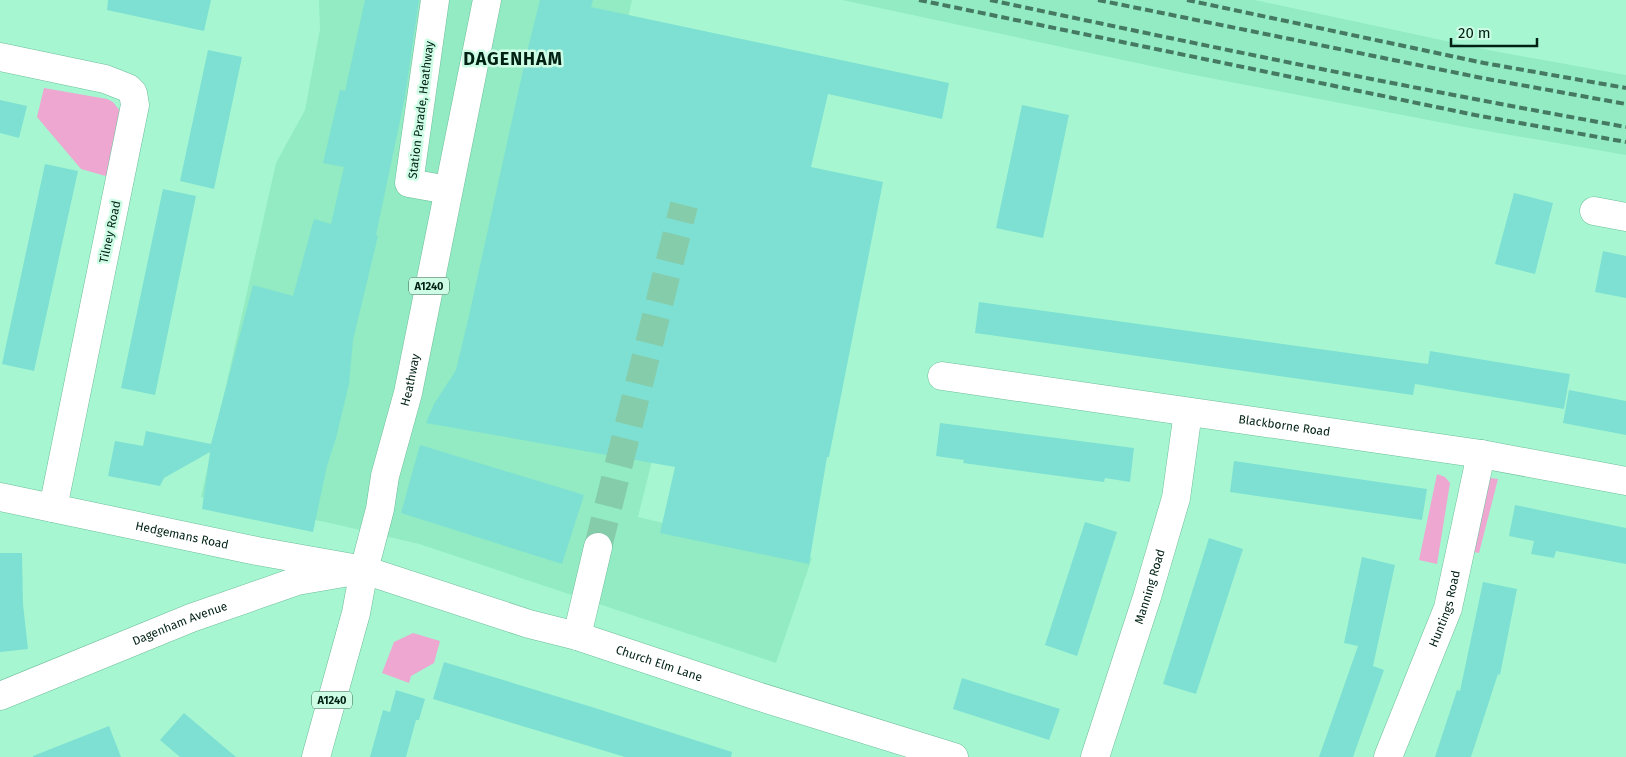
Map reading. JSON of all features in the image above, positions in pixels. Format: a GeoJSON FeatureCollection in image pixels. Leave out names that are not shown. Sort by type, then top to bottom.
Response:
{"type":"FeatureCollection","features":[{"type":"Feature","properties":{"kind":"street","name":"Station Parade, Heathway"},"geometry":{"type":"LineString","coordinates":[[435,0],[409,184],[448,190]]}},
{"type":"Feature","properties":{"kind":"street","name":"Heathway"},"geometry":{"type":"LineString","coordinates":[[316,757],[356,613],[364,570],[380,509],[385,476],[408,393],[487,0]]}},
{"type":"Feature","properties":{"kind":"street","name":"Tilney Road"},"geometry":{"type":"LineString","coordinates":[[0,57],[105,79],[128,88],[133,93],[136,105],[53,508]]}},
{"type":"Feature","properties":{"kind":"street"},"geometry":{"type":"LineString","coordinates":[[1594,211],[1626,216]]}},
{"type":"Feature","properties":{"kind":"street","name":"Blackborne Road"},"geometry":{"type":"LineString","coordinates":[[942,376],[1481,454],[1626,482]]}},
{"type":"Feature","properties":{"kind":"street","name":"Manning Road"},"geometry":{"type":"LineString","coordinates":[[1095,757],[1147,597],[1176,498],[1188,412]]}},
{"type":"Feature","properties":{"kind":"street","name":"Huntings Road"},"geometry":{"type":"LineString","coordinates":[[1388,757],[1448,608],[1481,454]]}},
{"type":"Feature","properties":{"kind":"street","name":"Hedgemans Road"},"geometry":{"type":"LineString","coordinates":[[0,497],[275,555],[364,570]]}},
{"type":"Feature","properties":{"kind":"street"},"geometry":{"type":"LineString","coordinates":[[577,636],[598,547]]}},
{"type":"Feature","properties":{"kind":"street","name":"Church Elm Lane"},"geometry":{"type":"LineString","coordinates":[[364,570],[529,624],[577,636],[954,757]]}},
{"type":"Feature","properties":{"kind":"street","name":"Dagenham Avenue"},"geometry":{"type":"LineString","coordinates":[[0,696],[191,618],[297,581],[364,570]]}},
{"type":"Feature","properties":{"kind":"shaded area"},"geometry":{"type":"Polygon","coordinates":[[[319,0],[632,0],[621,50],[660,429],[638,517],[812,558],[776,663],[419,544],[330,523],[201,497],[276,163],[305,110],[320,29],[319,0]]]}},
{"type":"Feature","properties":{"kind":"shaded area"},"geometry":{"type":"Polygon","coordinates":[[[842,0],[1255,0],[1488,50],[1626,75],[1626,155],[1470,128],[1184,73],[842,0]]]}},
{"type":"Feature","properties":{"kind":"shaded area"},"geometry":{"type":"Polygon","coordinates":[[[44,88],[107,99],[113,102],[120,111],[109,177],[81,169],[37,117],[44,88]]]}},
{"type":"Feature","properties":{"kind":"shaded area"},"geometry":{"type":"Polygon","coordinates":[[[1437,474],[1445,477],[1450,483],[1437,564],[1419,560],[1437,474]]]}},
{"type":"Feature","properties":{"kind":"shaded area"},"geometry":{"type":"Polygon","coordinates":[[[1498,479],[1479,553],[1465,550],[1484,480],[1498,479]]]}},
{"type":"Feature","properties":{"kind":"shaded area"},"geometry":{"type":"Polygon","coordinates":[[[413,633],[440,641],[434,663],[411,676],[409,683],[382,673],[394,642],[413,633]]]}},
{"type":"Feature","properties":{"kind":"building"},"geometry":{"type":"Polygon","coordinates":[[[108,0],[211,0],[204,31],[107,10],[108,0]]]}},
{"type":"Feature","properties":{"kind":"building"},"geometry":{"type":"Polygon","coordinates":[[[365,0],[419,0],[405,97],[376,235],[378,236],[353,340],[349,384],[327,466],[313,532],[202,509],[210,452],[164,478],[160,486],[108,476],[115,441],[143,446],[146,431],[211,444],[253,285],[293,296],[314,219],[331,224],[344,167],[323,163],[340,90],[345,91],[365,0]]]}},
{"type":"Feature","properties":{"kind":"building"},"geometry":{"type":"Polygon","coordinates":[[[540,0],[593,0],[591,7],[949,83],[942,119],[828,94],[811,167],[883,182],[829,457],[827,457],[809,564],[660,533],[675,467],[426,423],[434,404],[456,370],[540,0]]]}},
{"type":"Feature","properties":{"kind":"building"},"geometry":{"type":"Polygon","coordinates":[[[208,50],[242,57],[214,189],[180,181],[208,50]]]}},
{"type":"Feature","properties":{"kind":"building"},"geometry":{"type":"Polygon","coordinates":[[[0,100],[27,106],[19,138],[0,133],[0,100]]]}},
{"type":"Feature","properties":{"kind":"building"},"geometry":{"type":"Polygon","coordinates":[[[1022,105],[1069,115],[1043,238],[996,228],[1022,105]]]}},
{"type":"Feature","properties":{"kind":"building"},"geometry":{"type":"Polygon","coordinates":[[[45,164],[78,171],[34,371],[2,364],[45,164]]]}},
{"type":"Feature","properties":{"kind":"building"},"geometry":{"type":"Polygon","coordinates":[[[163,189],[196,196],[155,395],[121,388],[163,189]]]}},
{"type":"Feature","properties":{"kind":"building"},"geometry":{"type":"Polygon","coordinates":[[[1514,193],[1553,203],[1535,274],[1495,264],[1514,193]]]}},
{"type":"Feature","properties":{"kind":"building"},"geometry":{"type":"Polygon","coordinates":[[[1603,251],[1626,256],[1626,298],[1595,292],[1603,251]]]}},
{"type":"Feature","properties":{"kind":"building"},"geometry":{"type":"Polygon","coordinates":[[[979,302],[1428,364],[1430,351],[1570,374],[1564,409],[1415,384],[1413,395],[975,333],[979,302]]]}},
{"type":"Feature","properties":{"kind":"building"},"geometry":{"type":"Polygon","coordinates":[[[1569,390],[1626,401],[1626,435],[1563,423],[1569,390]]]}},
{"type":"Feature","properties":{"kind":"building"},"geometry":{"type":"Polygon","coordinates":[[[940,423],[1134,448],[1130,482],[1105,478],[1104,482],[1081,479],[963,463],[964,460],[936,456],[940,423]]]}},
{"type":"Feature","properties":{"kind":"building"},"geometry":{"type":"Polygon","coordinates":[[[420,445],[584,495],[562,564],[401,513],[420,445]]]}},
{"type":"Feature","properties":{"kind":"building"},"geometry":{"type":"Polygon","coordinates":[[[1234,461],[1427,489],[1422,520],[1230,492],[1234,461]]]}},
{"type":"Feature","properties":{"kind":"building"},"geometry":{"type":"Polygon","coordinates":[[[1515,505],[1626,528],[1626,564],[1556,551],[1554,558],[1531,554],[1534,541],[1509,536],[1515,505]]]}},
{"type":"Feature","properties":{"kind":"building"},"geometry":{"type":"Polygon","coordinates":[[[1085,522],[1117,532],[1077,656],[1045,645],[1085,522]]]}},
{"type":"Feature","properties":{"kind":"building"},"geometry":{"type":"Polygon","coordinates":[[[1209,538],[1243,549],[1196,694],[1163,684],[1209,538]]]}},
{"type":"Feature","properties":{"kind":"building"},"geometry":{"type":"Polygon","coordinates":[[[0,553],[22,553],[23,604],[28,649],[0,652],[0,553]]]}},
{"type":"Feature","properties":{"kind":"building"},"geometry":{"type":"Polygon","coordinates":[[[1362,557],[1395,565],[1373,666],[1384,670],[1353,757],[1319,757],[1358,646],[1344,643],[1362,557]]]}},
{"type":"Feature","properties":{"kind":"building"},"geometry":{"type":"Polygon","coordinates":[[[1483,582],[1517,589],[1500,675],[1498,674],[1471,757],[1435,757],[1457,690],[1460,691],[1483,582]]]}},
{"type":"Feature","properties":{"kind":"building"},"geometry":{"type":"Polygon","coordinates":[[[444,662],[732,752],[731,757],[625,757],[433,699],[444,662]]]}},
{"type":"Feature","properties":{"kind":"building"},"geometry":{"type":"Polygon","coordinates":[[[962,678],[1060,709],[1049,740],[953,709],[962,678]]]}},
{"type":"Feature","properties":{"kind":"building"},"geometry":{"type":"Polygon","coordinates":[[[396,690],[425,699],[419,720],[416,720],[406,757],[370,757],[383,710],[390,712],[396,690]]]}},
{"type":"Feature","properties":{"kind":"building"},"geometry":{"type":"Polygon","coordinates":[[[184,713],[236,757],[180,757],[160,740],[184,713]]]}},
{"type":"Feature","properties":{"kind":"building"},"geometry":{"type":"Polygon","coordinates":[[[109,726],[121,757],[33,757],[33,756],[109,726]]]}},
{"type":"Feature","properties":{"kind":"tunnel"},"geometry":{"type":"LineString","coordinates":[[598,547],[684,205]]}},
{"type":"Feature","properties":{"kind":"railway"},"geometry":{"type":"LineString","coordinates":[[919,0],[1475,115],[1626,142]]}},
{"type":"Feature","properties":{"kind":"railway"},"geometry":{"type":"LineString","coordinates":[[990,0],[1307,66],[1626,127]]}},
{"type":"Feature","properties":{"kind":"railway"},"geometry":{"type":"LineString","coordinates":[[1098,0],[1482,78],[1626,104]]}},
{"type":"Feature","properties":{"kind":"railway"},"geometry":{"type":"LineString","coordinates":[[1187,0],[1484,63],[1626,88]]}},
{"type":"Feature","properties":{"kind":"district","name":"DAGENHAM"},"geometry":{"type":"Point","coordinates":[513,59]}}]}
